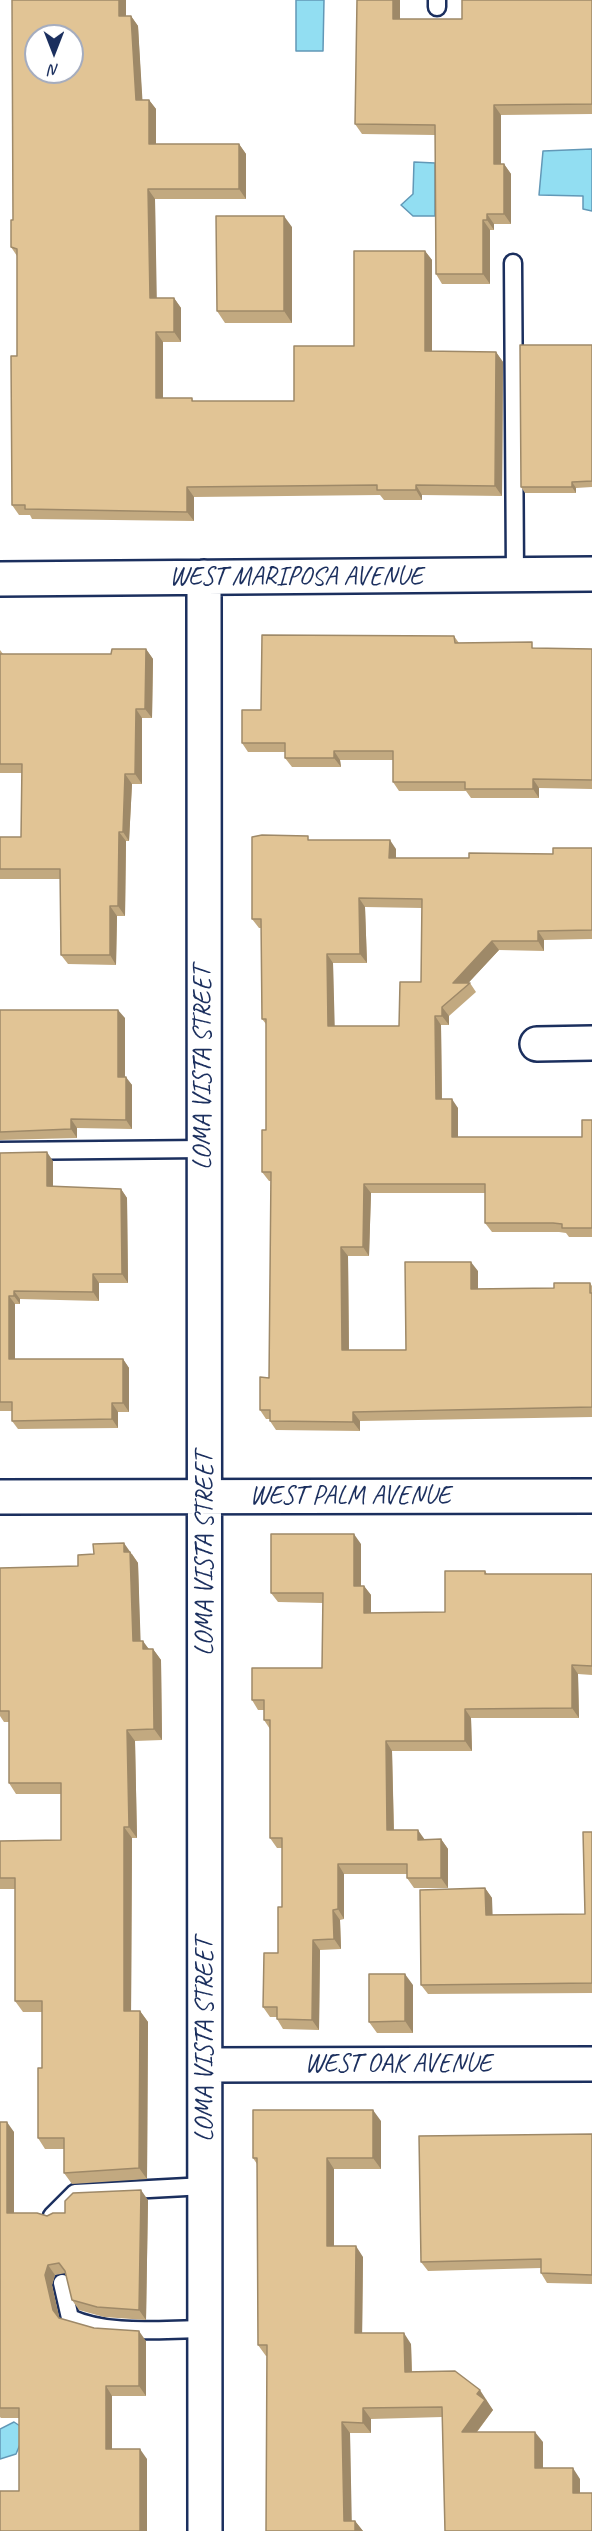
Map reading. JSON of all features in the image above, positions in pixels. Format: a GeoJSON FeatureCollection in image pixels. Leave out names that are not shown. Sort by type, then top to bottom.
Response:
{"type":"FeatureCollection","features":[{"type":"Feature","properties":{"kind":"street","name":"WEST MARIPOSA AVENUE"},"geometry":{"type":"LineString","coordinates":[[0,579],[592,574]]}},
{"type":"Feature","properties":{"kind":"street","name":"LOMA VISTA STREET"},"geometry":{"type":"LineString","coordinates":[[204,578],[205,2531]]}},
{"type":"Feature","properties":{"kind":"street"},"geometry":{"type":"LineString","coordinates":[[537,1044],[592,1043]]}},
{"type":"Feature","properties":{"kind":"street","name":"WEST PALM AVENUE"},"geometry":{"type":"LineString","coordinates":[[0,1497],[592,1496]]}},
{"type":"Feature","properties":{"kind":"street","name":"WEST OAK AVENUE"},"geometry":{"type":"LineString","coordinates":[[205,2065],[592,2064]]}},
{"type":"Feature","properties":{"kind":"lane"},"geometry":{"type":"LineString","coordinates":[[513,264],[515,575]]}},
{"type":"Feature","properties":{"kind":"lane"},"geometry":{"type":"LineString","coordinates":[[0,1151],[203,1149]]}},
{"type":"Feature","properties":{"kind":"lane"},"geometry":{"type":"LineString","coordinates":[[52,2217],[75,2193],[205,2186]]}},
{"type":"Feature","properties":{"kind":"lane"},"geometry":{"type":"LineString","coordinates":[[62,2283],[70,2318],[88,2326],[121,2329],[205,2329]]}},
{"type":"Feature","properties":{"kind":"water"},"geometry":{"type":"Polygon","coordinates":[[[296,0],[324,0],[323,51],[296,51],[296,0]]]}},
{"type":"Feature","properties":{"kind":"water"},"geometry":{"type":"Polygon","coordinates":[[[592,149],[592,211],[583,209],[583,196],[539,195],[543,151],[592,149]]]}},
{"type":"Feature","properties":{"kind":"water"},"geometry":{"type":"Polygon","coordinates":[[[414,162],[435,163],[435,216],[413,216],[401,205],[413,194],[414,162]]]}},
{"type":"Feature","properties":{"kind":"water"},"geometry":{"type":"Polygon","coordinates":[[[14,2422],[26,2430],[16,2454],[0,2459],[0,2429],[14,2422]]]}},
{"type":"Feature","properties":{"kind":"building"},"geometry":{"type":"Polygon","coordinates":[[[12,0],[119,0],[119,16],[131,16],[136,100],[149,100],[149,144],[239,144],[239,189],[148,189],[150,298],[174,298],[174,332],[156,332],[156,398],[192,398],[192,401],[294,401],[294,346],[354,346],[354,251],[425,251],[425,351],[496,352],[495,486],[416,485],[416,490],[377,490],[377,485],[187,487],[187,512],[25,509],[25,505],[12,505],[11,356],[17,356],[17,249],[11,247],[11,220],[13,220],[12,0]]]}},
{"type":"Feature","properties":{"kind":"building"},"geometry":{"type":"Polygon","coordinates":[[[357,0],[393,0],[393,19],[462,19],[462,0],[592,0],[592,104],[494,105],[494,164],[504,164],[504,214],[487,214],[487,220],[483,220],[483,274],[436,274],[435,125],[355,124],[357,0]]]}},
{"type":"Feature","properties":{"kind":"building"},"geometry":{"type":"Polygon","coordinates":[[[216,216],[284,216],[284,311],[217,311],[216,216]]]}},
{"type":"Feature","properties":{"kind":"building"},"geometry":{"type":"Polygon","coordinates":[[[520,345],[592,345],[592,481],[572,482],[572,487],[521,487],[520,345]]]}},
{"type":"Feature","properties":{"kind":"building"},"geometry":{"type":"Polygon","coordinates":[[[262,635],[454,636],[455,643],[532,642],[532,648],[592,649],[592,780],[533,779],[533,789],[465,789],[465,782],[393,782],[393,751],[334,751],[334,758],[285,758],[285,743],[242,743],[242,710],[261,710],[262,635]]]}},
{"type":"Feature","properties":{"kind":"building"},"geometry":{"type":"Polygon","coordinates":[[[112,649],[146,649],[145,709],[136,709],[135,774],[125,774],[123,832],[119,832],[118,906],[110,906],[110,955],[61,955],[60,869],[0,869],[0,837],[21,837],[22,764],[0,764],[0,654],[111,654],[112,649]]]}},
{"type":"Feature","properties":{"kind":"building"},"geometry":{"type":"Polygon","coordinates":[[[262,835],[308,836],[308,840],[390,840],[389,858],[469,858],[469,853],[553,854],[553,848],[592,848],[592,930],[538,931],[538,941],[492,941],[453,983],[470,983],[442,1007],[442,1016],[435,1016],[436,1099],[452,1099],[452,1137],[582,1137],[582,1120],[592,1120],[592,1228],[562,1228],[562,1224],[553,1223],[485,1223],[485,1184],[364,1184],[363,1247],[341,1247],[342,1350],[406,1350],[405,1262],[471,1262],[471,1289],[554,1288],[554,1283],[590,1283],[590,1293],[592,1293],[592,1407],[353,1412],[353,1422],[270,1421],[270,1410],[260,1410],[260,1377],[269,1378],[271,1172],[262,1172],[262,1130],[266,1130],[266,1019],[262,1019],[261,919],[252,919],[252,837],[262,835]],[[359,898],[360,954],[327,954],[328,1026],[399,1026],[400,982],[421,982],[422,899],[359,898]]]}},
{"type":"Feature","properties":{"kind":"building"},"geometry":{"type":"Polygon","coordinates":[[[0,1010],[118,1010],[118,1077],[126,1077],[126,1120],[71,1119],[71,1129],[0,1132],[0,1010]]]}},
{"type":"Feature","properties":{"kind":"building"},"geometry":{"type":"Polygon","coordinates":[[[47,1152],[47,1186],[121,1189],[122,1274],[93,1274],[93,1292],[14,1291],[14,1296],[9,1296],[9,1359],[123,1359],[123,1403],[112,1403],[112,1419],[12,1421],[12,1402],[0,1402],[0,1153],[47,1152]]]}},
{"type":"Feature","properties":{"kind":"building"},"geometry":{"type":"Polygon","coordinates":[[[271,1534],[354,1534],[354,1586],[364,1586],[364,1613],[445,1612],[445,1571],[485,1571],[485,1574],[592,1574],[592,1666],[572,1665],[572,1708],[465,1709],[465,1741],[386,1741],[387,1830],[418,1830],[418,1840],[441,1839],[441,1878],[407,1878],[407,1864],[338,1864],[338,1909],[333,1910],[334,1939],[313,1940],[312,2020],[277,2019],[277,2007],[263,2007],[264,1953],[278,1953],[278,1907],[282,1907],[282,1838],[270,1838],[270,1720],[264,1720],[264,1700],[252,1700],[252,1668],[322,1668],[323,1593],[271,1593],[271,1534]]]}},
{"type":"Feature","properties":{"kind":"building"},"geometry":{"type":"Polygon","coordinates":[[[124,1543],[124,1552],[130,1552],[133,1641],[143,1641],[143,1649],[153,1649],[154,1729],[127,1730],[129,1827],[124,1827],[124,2011],[140,2011],[139,2168],[64,2173],[64,2138],[38,2138],[38,2068],[42,2068],[42,2001],[15,2001],[15,1878],[0,1878],[0,1841],[61,1840],[61,1783],[9,1783],[9,1711],[0,1711],[0,1568],[78,1566],[78,1555],[94,1554],[93,1544],[124,1543]]]}},
{"type":"Feature","properties":{"kind":"building"},"geometry":{"type":"Polygon","coordinates":[[[583,1832],[592,1832],[592,1983],[421,1985],[420,1890],[485,1888],[486,1915],[585,1914],[583,1832]]]}},
{"type":"Feature","properties":{"kind":"building"},"geometry":{"type":"Polygon","coordinates":[[[369,1974],[405,1974],[405,2021],[369,2022],[369,1974]]]}},
{"type":"Feature","properties":{"kind":"building"},"geometry":{"type":"Polygon","coordinates":[[[253,2110],[373,2110],[373,2158],[327,2158],[327,2246],[356,2246],[355,2333],[404,2333],[405,2372],[455,2371],[480,2390],[477,2394],[485,2400],[462,2432],[535,2432],[535,2468],[573,2468],[573,2493],[592,2493],[592,2531],[445,2531],[442,2407],[363,2408],[363,2423],[342,2422],[344,2521],[355,2521],[355,2531],[266,2531],[267,2345],[258,2345],[257,2158],[253,2158],[253,2110]]]}},
{"type":"Feature","properties":{"kind":"building"},"geometry":{"type":"Polygon","coordinates":[[[0,2122],[7,2122],[7,2213],[37,2213],[47,2216],[53,2213],[65,2213],[65,2201],[73,2193],[141,2190],[139,2310],[97,2307],[72,2300],[65,2271],[59,2263],[48,2265],[45,2275],[53,2310],[59,2318],[94,2328],[139,2331],[139,2386],[106,2386],[106,2449],[140,2449],[140,2531],[0,2531],[0,2491],[19,2491],[19,2408],[0,2408],[0,2122]]]}},
{"type":"Feature","properties":{"kind":"building"},"geometry":{"type":"Polygon","coordinates":[[[592,2134],[592,2275],[541,2273],[541,2259],[421,2262],[419,2136],[592,2134]]]}}]}
